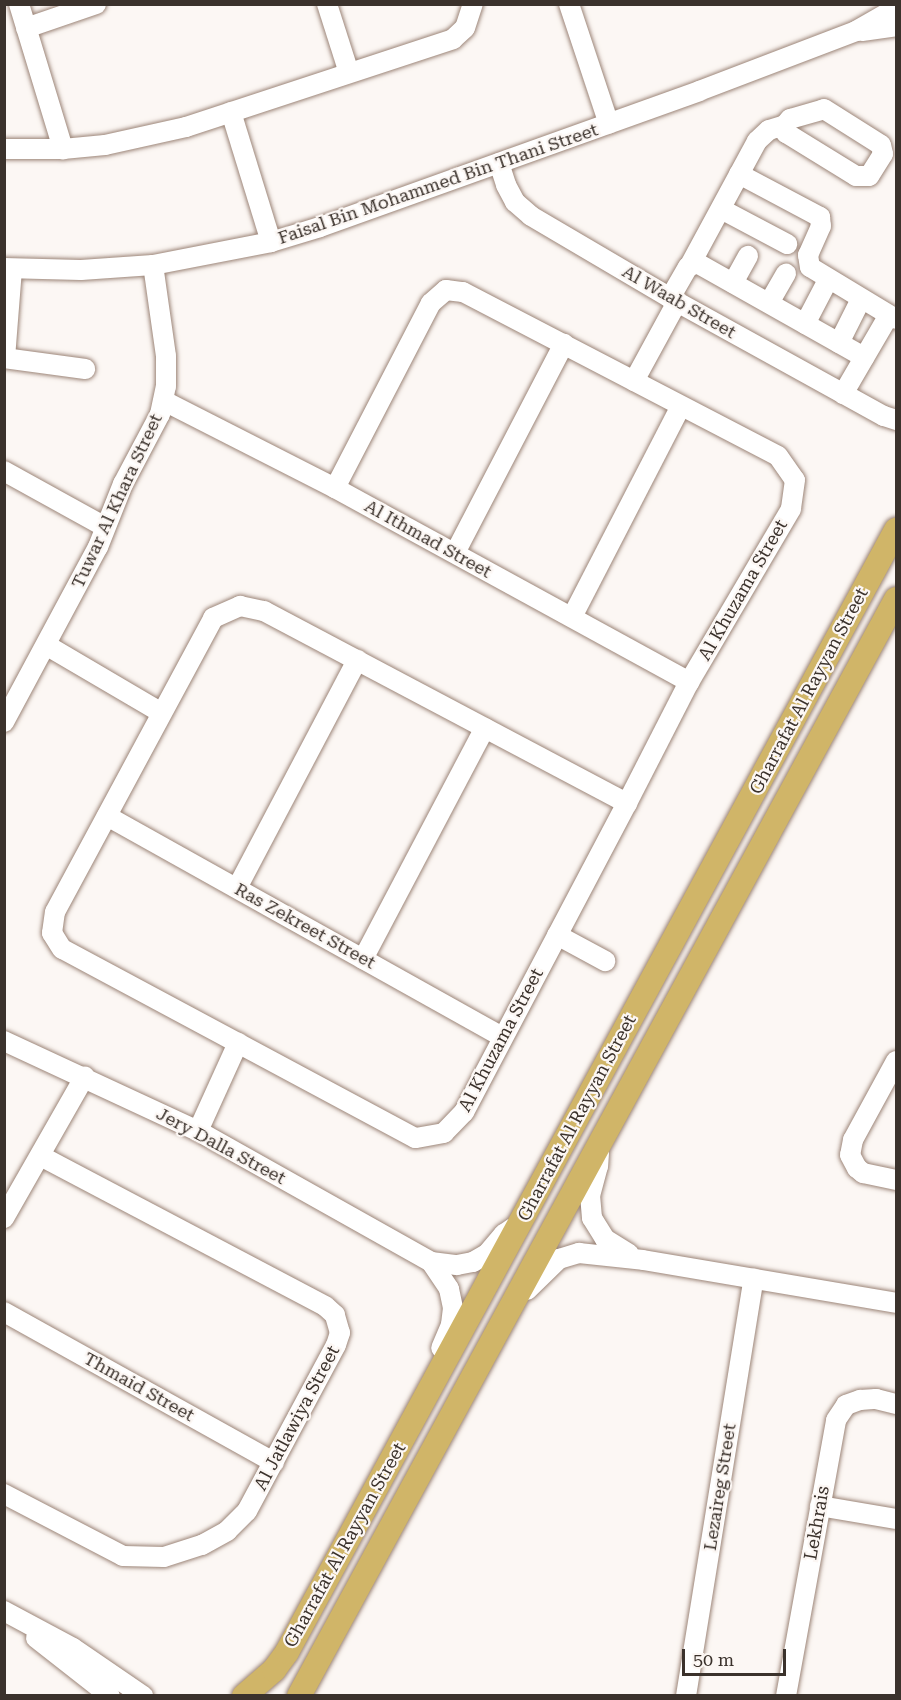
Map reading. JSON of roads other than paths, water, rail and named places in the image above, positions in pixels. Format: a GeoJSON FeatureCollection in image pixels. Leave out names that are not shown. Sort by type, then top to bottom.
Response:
{"type":"FeatureCollection","features":[{"type":"Feature","properties":{"kind":"main road","name":"Gharrafat Al Rayyan Street"},"geometry":{"type":"LineString","coordinates":[[244,1695],[274,1670],[287,1653],[897,530]]}},
{"type":"Feature","properties":{"kind":"main road","name":"Gharrafat Al Rayyan Street"},"geometry":{"type":"LineString","coordinates":[[299,1695],[598,1147],[888,625],[897,599]]}},
{"type":"Feature","properties":{"kind":"street"},"geometry":{"type":"LineString","coordinates":[[19,4],[63,149]]}},
{"type":"Feature","properties":{"kind":"street"},"geometry":{"type":"LineString","coordinates":[[26,28],[96,4]]}},
{"type":"Feature","properties":{"kind":"street"},"geometry":{"type":"LineString","coordinates":[[327,4],[349,73]]}},
{"type":"Feature","properties":{"kind":"street"},"geometry":{"type":"LineString","coordinates":[[4,149],[63,149],[145,138],[231,112],[453,39],[465,28],[473,4]]}},
{"type":"Feature","properties":{"kind":"street"},"geometry":{"type":"LineString","coordinates":[[569,4],[609,124]]}},
{"type":"Feature","properties":{"kind":"street","name":"Faisal Bin Mohammed Bin Thani Street"},"geometry":{"type":"LineString","coordinates":[[8,269],[81,270],[153,265],[271,242],[609,124],[856,31],[897,8]]}},
{"type":"Feature","properties":{"kind":"street","name":"Faisal Bin Mohammed Bin Thani Street"},"geometry":{"type":"LineString","coordinates":[[856,31],[897,26]]}},
{"type":"Feature","properties":{"kind":"street"},"geometry":{"type":"LineString","coordinates":[[634,381],[690,265],[763,135],[785,125],[790,119],[814,110],[829,110],[878,141],[883,154],[869,176],[860,178],[789,136],[785,125]]}},
{"type":"Feature","properties":{"kind":"street"},"geometry":{"type":"LineString","coordinates":[[231,112],[271,242]]}},
{"type":"Feature","properties":{"kind":"street","name":"Al Waab Street"},"geometry":{"type":"LineString","coordinates":[[499,163],[506,185],[515,202],[531,216],[673,300],[892,422]]}},
{"type":"Feature","properties":{"kind":"street"},"geometry":{"type":"LineString","coordinates":[[740,174],[820,218],[821,226],[810,248],[808,261],[815,272],[861,299],[891,324],[864,357],[843,394]]}},
{"type":"Feature","properties":{"kind":"street"},"geometry":{"type":"LineString","coordinates":[[720,209],[787,244]]}},
{"type":"Feature","properties":{"kind":"street"},"geometry":{"type":"LineString","coordinates":[[733,283],[748,256]]}},
{"type":"Feature","properties":{"kind":"street"},"geometry":{"type":"LineString","coordinates":[[690,265],[697,263],[864,357]]}},
{"type":"Feature","properties":{"kind":"street","name":"Tuwar Al Khara Street"},"geometry":{"type":"LineString","coordinates":[[4,722],[46,645],[105,527],[123,484],[154,428],[164,401],[166,356],[153,265]]}},
{"type":"Feature","properties":{"kind":"street"},"geometry":{"type":"LineString","coordinates":[[8,269],[5,358],[85,369]]}},
{"type":"Feature","properties":{"kind":"street"},"geometry":{"type":"LineString","coordinates":[[769,303],[786,274]]}},
{"type":"Feature","properties":{"kind":"street"},"geometry":{"type":"LineString","coordinates":[[805,324],[828,280]]}},
{"type":"Feature","properties":{"kind":"street","name":"Al Khuzama Street"},"geometry":{"type":"LineString","coordinates":[[335,488],[431,303],[446,291],[463,292],[778,456],[795,480],[791,509],[689,682],[627,803],[464,1112],[444,1133],[415,1138],[62,949],[52,933],[55,912],[213,618],[240,606],[264,611],[627,803]]}},
{"type":"Feature","properties":{"kind":"street"},"geometry":{"type":"LineString","coordinates":[[839,343],[861,299]]}},
{"type":"Feature","properties":{"kind":"street"},"geometry":{"type":"LineString","coordinates":[[455,553],[564,344]]}},
{"type":"Feature","properties":{"kind":"street","name":"Al Ithmad Street"},"geometry":{"type":"LineString","coordinates":[[164,401],[335,488],[689,682]]}},
{"type":"Feature","properties":{"kind":"street"},"geometry":{"type":"LineString","coordinates":[[572,618],[681,406]]}},
{"type":"Feature","properties":{"kind":"street"},"geometry":{"type":"LineString","coordinates":[[4,471],[105,527]]}},
{"type":"Feature","properties":{"kind":"street"},"geometry":{"type":"LineString","coordinates":[[46,645],[162,713]]}},
{"type":"Feature","properties":{"kind":"street"},"geometry":{"type":"LineString","coordinates":[[237,888],[357,660]]}},
{"type":"Feature","properties":{"kind":"street"},"geometry":{"type":"LineString","coordinates":[[363,959],[485,728]]}},
{"type":"Feature","properties":{"kind":"street","name":"Ras Zekreet Street"},"geometry":{"type":"LineString","coordinates":[[106,816],[503,1037]]}},
{"type":"Feature","properties":{"kind":"street"},"geometry":{"type":"LineString","coordinates":[[557,935],[605,961]]}},
{"type":"Feature","properties":{"kind":"street","name":"Jery Dalla Street"},"geometry":{"type":"LineString","coordinates":[[4,1041],[85,1076],[198,1131],[431,1262],[457,1265],[473,1262],[487,1254],[504,1234],[519,1226]]}},
{"type":"Feature","properties":{"kind":"street"},"geometry":{"type":"LineString","coordinates":[[198,1131],[238,1043]]}},
{"type":"Feature","properties":{"kind":"street"},"geometry":{"type":"LineString","coordinates":[[897,1061],[853,1140],[850,1155],[852,1162],[863,1173],[897,1180]]}},
{"type":"Feature","properties":{"kind":"street"},"geometry":{"type":"LineString","coordinates":[[6,1213],[85,1076]]}},
{"type":"Feature","properties":{"kind":"street"},"geometry":{"type":"LineString","coordinates":[[598,1147],[598,1166],[590,1195],[592,1218],[605,1239],[613,1246],[643,1260]]}},
{"type":"Feature","properties":{"kind":"street","name":"Al Jatlawiya Street"},"geometry":{"type":"LineString","coordinates":[[4,1494],[118,1554],[137,1558],[157,1558],[202,1545],[227,1531],[247,1511],[336,1346],[339,1327],[335,1315],[325,1306],[40,1156]]}},
{"type":"Feature","properties":{"kind":"street"},"geometry":{"type":"LineString","coordinates":[[518,1294],[535,1282],[549,1266],[569,1255],[590,1254],[643,1260],[897,1303]]}},
{"type":"Feature","properties":{"kind":"street","name":"Jery Dalla Street"},"geometry":{"type":"LineString","coordinates":[[431,1262],[449,1289],[453,1308],[451,1324],[439,1356],[439,1373]]}},
{"type":"Feature","properties":{"kind":"street","name":"Lezaireg Street"},"geometry":{"type":"LineString","coordinates":[[686,1695],[754,1278]]}},
{"type":"Feature","properties":{"kind":"street","name":"Thmaid Street"},"geometry":{"type":"LineString","coordinates":[[4,1312],[274,1462]]}},
{"type":"Feature","properties":{"kind":"street","name":"Lekhrais"},"geometry":{"type":"LineString","coordinates":[[786,1695],[836,1420],[846,1405],[860,1400],[876,1399],[897,1404]]}},
{"type":"Feature","properties":{"kind":"street"},"geometry":{"type":"LineString","coordinates":[[820,1506],[897,1519]]}},
{"type":"Feature","properties":{"kind":"street"},"geometry":{"type":"LineString","coordinates":[[4,1613],[110,1695]]}},
{"type":"Feature","properties":{"kind":"street"},"geometry":{"type":"LineString","coordinates":[[4,1613],[73,1648],[143,1695]]}}]}
